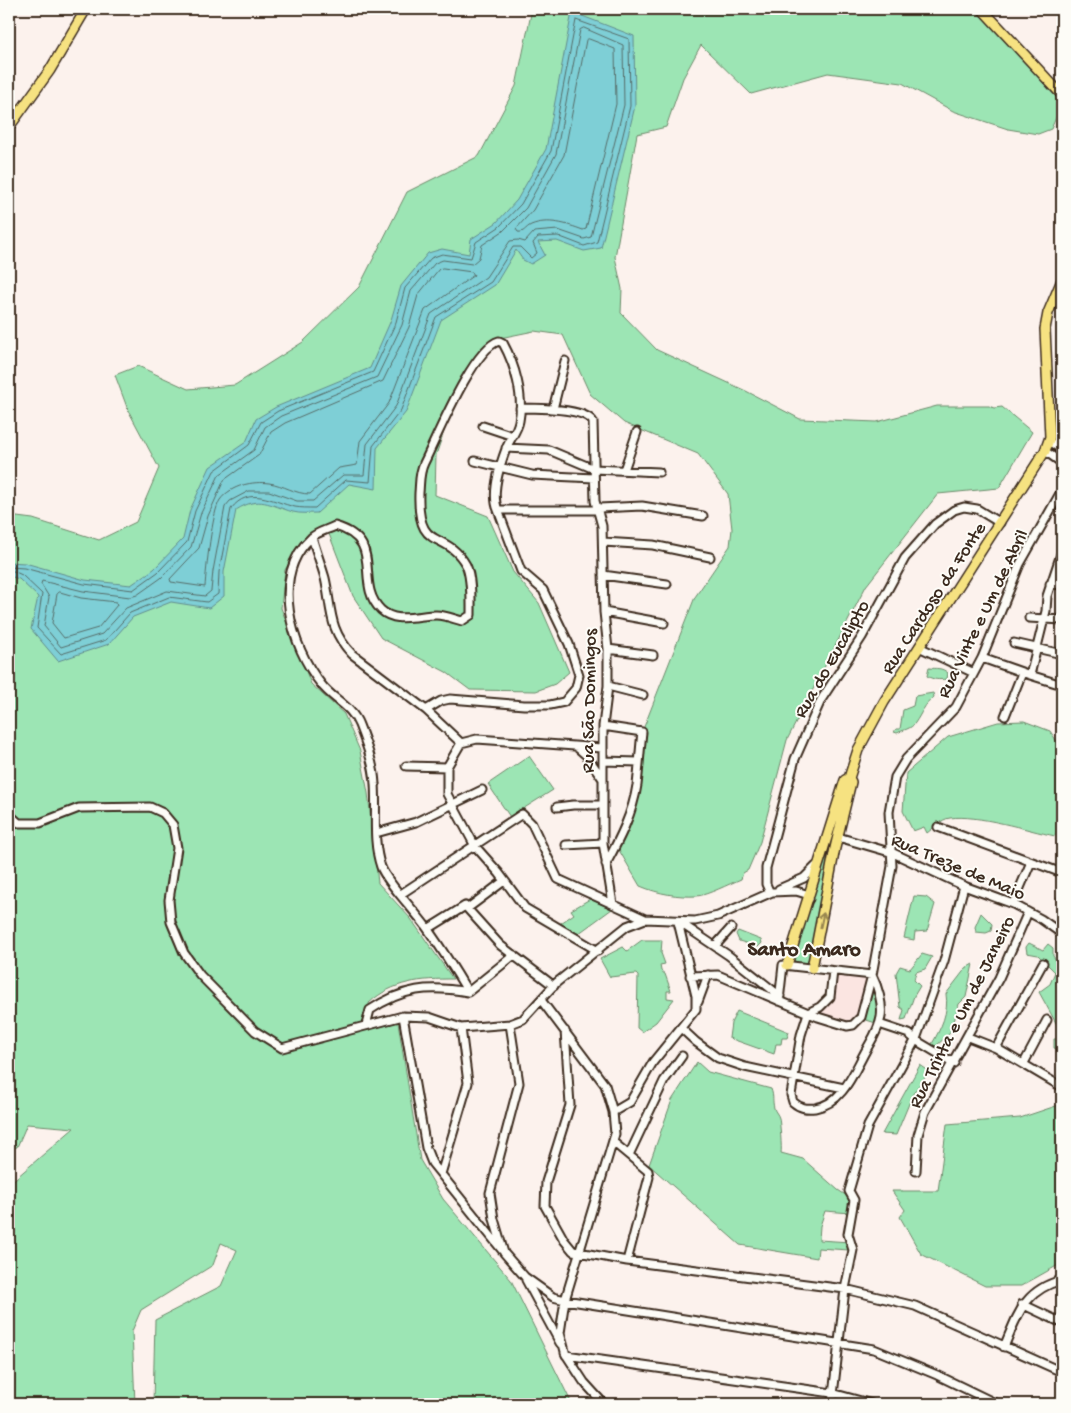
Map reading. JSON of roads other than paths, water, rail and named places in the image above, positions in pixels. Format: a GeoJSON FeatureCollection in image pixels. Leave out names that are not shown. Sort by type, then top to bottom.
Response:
{"type":"FeatureCollection","features":[{"type":"Feature","properties":{"kind":"main road"},"geometry":{"type":"LineString","coordinates":[[9,127],[50,70],[86,9]]}},
{"type":"Feature","properties":{"kind":"main road"},"geometry":{"type":"LineString","coordinates":[[982,9],[1062,94]]}},
{"type":"Feature","properties":{"kind":"main road"},"geometry":{"type":"LineString","coordinates":[[1049,439],[1045,329],[1051,306],[1062,280]]}},
{"type":"Feature","properties":{"kind":"main road","name":"Rua Cardoso da Fonte"},"geometry":{"type":"LineString","coordinates":[[787,966],[846,779],[849,778],[858,750],[870,726],[919,647],[1045,451],[1049,439]]}},
{"type":"Feature","properties":{"kind":"main road","name":"Rua Cardoso da Fonte"},"geometry":{"type":"LineString","coordinates":[[812,968],[851,782],[849,778]]}},
{"type":"Feature","properties":{"kind":"main road"},"geometry":{"type":"LineString","coordinates":[[828,834],[838,837]]}},
{"type":"Feature","properties":{"kind":"street"},"geometry":{"type":"LineString","coordinates":[[426,710],[441,701],[450,699],[550,705],[564,702],[576,688],[579,675],[569,644],[543,590],[521,571],[498,510],[496,494],[501,467],[506,448],[519,420],[520,408],[511,358],[503,342],[496,341],[481,355],[421,470],[418,508],[423,528],[428,535],[459,556],[467,567],[471,615],[462,622],[438,615],[396,617],[381,610],[371,594],[362,543],[349,530],[335,526],[312,537],[300,551],[292,569],[287,592],[292,622],[304,658],[321,685],[344,704],[358,722],[375,781],[376,833],[382,868],[428,929],[468,992]]}},
{"type":"Feature","properties":{"kind":"street"},"geometry":{"type":"LineString","coordinates":[[520,408],[552,409],[565,361]]}},
{"type":"Feature","properties":{"kind":"street","name":"Rua São Domingos"},"geometry":{"type":"LineString","coordinates":[[552,409],[586,416],[592,420],[595,501],[599,509],[603,542],[604,612],[608,649],[608,686],[602,726],[603,843],[613,904]]}},
{"type":"Feature","properties":{"kind":"street"},"geometry":{"type":"LineString","coordinates":[[483,426],[513,436]]}},
{"type":"Feature","properties":{"kind":"street"},"geometry":{"type":"LineString","coordinates":[[624,470],[637,432]]}},
{"type":"Feature","properties":{"kind":"street"},"geometry":{"type":"LineString","coordinates":[[1049,439],[1062,450]]}},
{"type":"Feature","properties":{"kind":"street"},"geometry":{"type":"LineString","coordinates":[[506,448],[549,450],[594,469],[659,472]]}},
{"type":"Feature","properties":{"kind":"street"},"geometry":{"type":"LineString","coordinates":[[1045,451],[1062,463]]}},
{"type":"Feature","properties":{"kind":"street"},"geometry":{"type":"LineString","coordinates":[[475,461],[532,475],[594,478]]}},
{"type":"Feature","properties":{"kind":"street","name":"Rua Vinte e Um de Abril"},"geometry":{"type":"LineString","coordinates":[[808,1013],[847,1026],[853,1026],[861,1017],[872,976],[893,853],[889,812],[895,776],[906,759],[956,707],[982,658],[1020,564],[1062,490]]}},
{"type":"Feature","properties":{"kind":"street"},"geometry":{"type":"LineString","coordinates":[[498,510],[599,509],[642,506],[703,516]]}},
{"type":"Feature","properties":{"kind":"street","name":"Rua do Eucalipto"},"geometry":{"type":"LineString","coordinates":[[771,892],[766,884],[766,868],[795,759],[821,700],[862,637],[905,558],[935,524],[954,510],[970,507],[983,511],[1000,523]]}},
{"type":"Feature","properties":{"kind":"street"},"geometry":{"type":"LineString","coordinates":[[312,537],[325,579],[335,632],[342,644],[352,654],[426,710],[461,743]]}},
{"type":"Feature","properties":{"kind":"street"},"geometry":{"type":"LineString","coordinates":[[603,542],[653,545],[710,556]]}},
{"type":"Feature","properties":{"kind":"street"},"geometry":{"type":"LineString","coordinates":[[1030,675],[1044,619],[1050,584],[1062,551]]}},
{"type":"Feature","properties":{"kind":"street"},"geometry":{"type":"LineString","coordinates":[[603,575],[667,584]]}},
{"type":"Feature","properties":{"kind":"street"},"geometry":{"type":"LineString","coordinates":[[1050,584],[1062,585]]}},
{"type":"Feature","properties":{"kind":"street"},"geometry":{"type":"LineString","coordinates":[[604,612],[664,623]]}},
{"type":"Feature","properties":{"kind":"street"},"geometry":{"type":"LineString","coordinates":[[1029,618],[1062,620]]}},
{"type":"Feature","properties":{"kind":"street"},"geometry":{"type":"LineString","coordinates":[[1014,643],[1037,650],[1062,654]]}},
{"type":"Feature","properties":{"kind":"street"},"geometry":{"type":"LineString","coordinates":[[919,647],[974,674]]}},
{"type":"Feature","properties":{"kind":"street"},"geometry":{"type":"LineString","coordinates":[[608,649],[653,655]]}},
{"type":"Feature","properties":{"kind":"street"},"geometry":{"type":"LineString","coordinates":[[982,658],[1062,686]]}},
{"type":"Feature","properties":{"kind":"street"},"geometry":{"type":"LineString","coordinates":[[1005,716],[1022,673]]}},
{"type":"Feature","properties":{"kind":"street"},"geometry":{"type":"LineString","coordinates":[[608,686],[643,694]]}},
{"type":"Feature","properties":{"kind":"street"},"geometry":{"type":"LineString","coordinates":[[602,726],[642,732],[637,786],[632,805],[616,846],[606,864]]}},
{"type":"Feature","properties":{"kind":"street"},"geometry":{"type":"LineString","coordinates":[[598,951],[525,908],[475,846],[451,805],[447,794],[447,767],[461,743],[476,739],[578,748],[602,748]]}},
{"type":"Feature","properties":{"kind":"street"},"geometry":{"type":"LineString","coordinates":[[578,748],[586,755],[603,779]]}},
{"type":"Feature","properties":{"kind":"street"},"geometry":{"type":"LineString","coordinates":[[603,761],[638,762]]}},
{"type":"Feature","properties":{"kind":"street"},"geometry":{"type":"LineString","coordinates":[[406,766],[447,767]]}},
{"type":"Feature","properties":{"kind":"street"},"geometry":{"type":"LineString","coordinates":[[376,833],[416,822],[482,790]]}},
{"type":"Feature","properties":{"kind":"street"},"geometry":{"type":"LineString","coordinates":[[557,807],[603,805]]}},
{"type":"Feature","properties":{"kind":"street"},"geometry":{"type":"LineString","coordinates":[[9,814],[19,823],[40,823],[79,808],[150,807],[163,813],[173,825],[177,848],[170,908],[171,922],[184,953],[200,975],[254,1032],[282,1048],[403,1016],[429,1017],[461,1028],[510,1024],[523,1019],[554,986],[627,926],[645,919]]}},
{"type":"Feature","properties":{"kind":"street"},"geometry":{"type":"LineString","coordinates":[[401,894],[522,814],[532,824],[558,879],[645,919],[678,922],[695,921],[718,916],[804,878],[821,859]]}},
{"type":"Feature","properties":{"kind":"street"},"geometry":{"type":"LineString","coordinates":[[938,827],[1062,873]]}},
{"type":"Feature","properties":{"kind":"street","name":"Rua Treze de Maio"},"geometry":{"type":"LineString","coordinates":[[838,837],[893,853],[964,886],[1013,904],[1062,934]]}},
{"type":"Feature","properties":{"kind":"street"},"geometry":{"type":"LineString","coordinates":[[566,845],[603,843]]}},
{"type":"Feature","properties":{"kind":"street"},"geometry":{"type":"LineString","coordinates":[[1013,904],[1032,862]]}},
{"type":"Feature","properties":{"kind":"street"},"geometry":{"type":"LineString","coordinates":[[468,908],[504,881]]}},
{"type":"Feature","properties":{"kind":"street"},"geometry":{"type":"LineString","coordinates":[[832,1404],[845,1289],[853,1250],[848,1234],[854,1200],[849,1191],[868,1126],[916,1039],[944,961],[964,886]]}},
{"type":"Feature","properties":{"kind":"street"},"geometry":{"type":"LineString","coordinates":[[771,892],[800,892],[806,894],[809,899]]}},
{"type":"Feature","properties":{"kind":"street"},"geometry":{"type":"LineString","coordinates":[[428,929],[465,906],[500,945],[554,986]]}},
{"type":"Feature","properties":{"kind":"street","name":"Rua Trinta e Um de Janeiro"},"geometry":{"type":"LineString","coordinates":[[916,1171],[920,1125],[931,1100],[954,1063],[999,978],[1028,912]]}},
{"type":"Feature","properties":{"kind":"street"},"geometry":{"type":"LineString","coordinates":[[678,922],[715,946],[779,998]]}},
{"type":"Feature","properties":{"kind":"street"},"geometry":{"type":"LineString","coordinates":[[678,922],[698,1003]]}},
{"type":"Feature","properties":{"kind":"street"},"geometry":{"type":"LineString","coordinates":[[715,946],[731,928]]}},
{"type":"Feature","properties":{"kind":"street"},"geometry":{"type":"LineString","coordinates":[[366,1025],[370,1010],[392,996],[419,989],[468,992],[514,956]]}},
{"type":"Feature","properties":{"kind":"street"},"geometry":{"type":"LineString","coordinates":[[996,1048],[1043,963]]}},
{"type":"Feature","properties":{"kind":"street","name":"Rua Cardoso da Fonte"},"geometry":{"type":"LineString","coordinates":[[779,998],[783,965],[787,966]]}},
{"type":"Feature","properties":{"kind":"street"},"geometry":{"type":"LineString","coordinates":[[787,966],[812,968],[872,976],[878,993],[881,1012],[879,1024],[844,1088],[830,1103],[816,1108],[804,1108],[793,1102],[791,1095],[801,1036],[808,1013],[820,1007],[830,997],[833,971]]}},
{"type":"Feature","properties":{"kind":"street"},"geometry":{"type":"LineString","coordinates":[[613,1112],[630,1102],[653,1062],[682,1028],[698,1003],[708,975]]}},
{"type":"Feature","properties":{"kind":"street"},"geometry":{"type":"LineString","coordinates":[[690,976],[718,975],[779,998],[808,1013]]}},
{"type":"Feature","properties":{"kind":"street"},"geometry":{"type":"LineString","coordinates":[[541,1000],[605,1085],[613,1112],[615,1134],[565,1300],[560,1333],[566,1355]]}},
{"type":"Feature","properties":{"kind":"street"},"geometry":{"type":"LineString","coordinates":[[403,1016],[426,1148],[432,1163],[525,1277],[553,1297],[874,1349],[997,1404]]}},
{"type":"Feature","properties":{"kind":"street"},"geometry":{"type":"LineString","coordinates":[[1024,1063],[1047,1020]]}},
{"type":"Feature","properties":{"kind":"street"},"geometry":{"type":"LineString","coordinates":[[504,1253],[494,1220],[490,1193],[519,1083],[510,1024]]}},
{"type":"Feature","properties":{"kind":"street"},"geometry":{"type":"LineString","coordinates":[[879,1024],[909,1034],[954,1063]]}},
{"type":"Feature","properties":{"kind":"street"},"geometry":{"type":"LineString","coordinates":[[441,1174],[468,1083],[461,1028]]}},
{"type":"Feature","properties":{"kind":"street"},"geometry":{"type":"LineString","coordinates":[[682,1028],[696,1042],[718,1058],[744,1067],[844,1088]]}},
{"type":"Feature","properties":{"kind":"street"},"geometry":{"type":"LineString","coordinates":[[565,1031],[570,1105],[546,1182],[544,1206],[564,1240],[573,1251],[627,1261],[845,1289],[915,1306],[1062,1372]]}},
{"type":"Feature","properties":{"kind":"street"},"geometry":{"type":"LineString","coordinates":[[968,1037],[996,1048],[1062,1087]]}},
{"type":"Feature","properties":{"kind":"street"},"geometry":{"type":"LineString","coordinates":[[629,1155],[664,1081],[682,1056]]}},
{"type":"Feature","properties":{"kind":"street"},"geometry":{"type":"LineString","coordinates":[[613,1142],[648,1171],[649,1177],[627,1261]]}},
{"type":"Feature","properties":{"kind":"street"},"geometry":{"type":"LineString","coordinates":[[525,1277],[566,1355],[584,1382],[604,1404]]}},
{"type":"Feature","properties":{"kind":"street"},"geometry":{"type":"LineString","coordinates":[[1004,1347],[1022,1304],[1049,1283],[1062,1280]]}},
{"type":"Feature","properties":{"kind":"street"},"geometry":{"type":"LineString","coordinates":[[1022,1304],[1062,1323]]}},
{"type":"Feature","properties":{"kind":"street"},"geometry":{"type":"LineString","coordinates":[[566,1355],[832,1393],[872,1404]]}},
{"type":"Feature","properties":{"kind":"water"},"geometry":{"type":"Polygon","coordinates":[[[572,12],[634,36],[635,106],[601,248],[584,251],[557,241],[538,242],[545,255],[531,264],[523,260],[516,250],[495,285],[441,320],[406,412],[377,448],[376,489],[349,484],[317,513],[296,513],[271,504],[258,502],[244,505],[236,510],[224,572],[224,596],[209,608],[171,602],[133,617],[109,644],[58,661],[31,629],[38,597],[19,579],[9,576],[9,562],[25,563],[85,580],[131,585],[154,569],[183,539],[190,510],[210,467],[246,442],[256,419],[276,407],[370,368],[391,320],[401,286],[428,253],[442,249],[469,254],[471,239],[496,223],[517,200],[546,149],[572,12]]]}},
{"type":"Feature","properties":{"kind":"district","name":"Santo Amaro"},"geometry":{"type":"Point","coordinates":[804,948]}}]}
